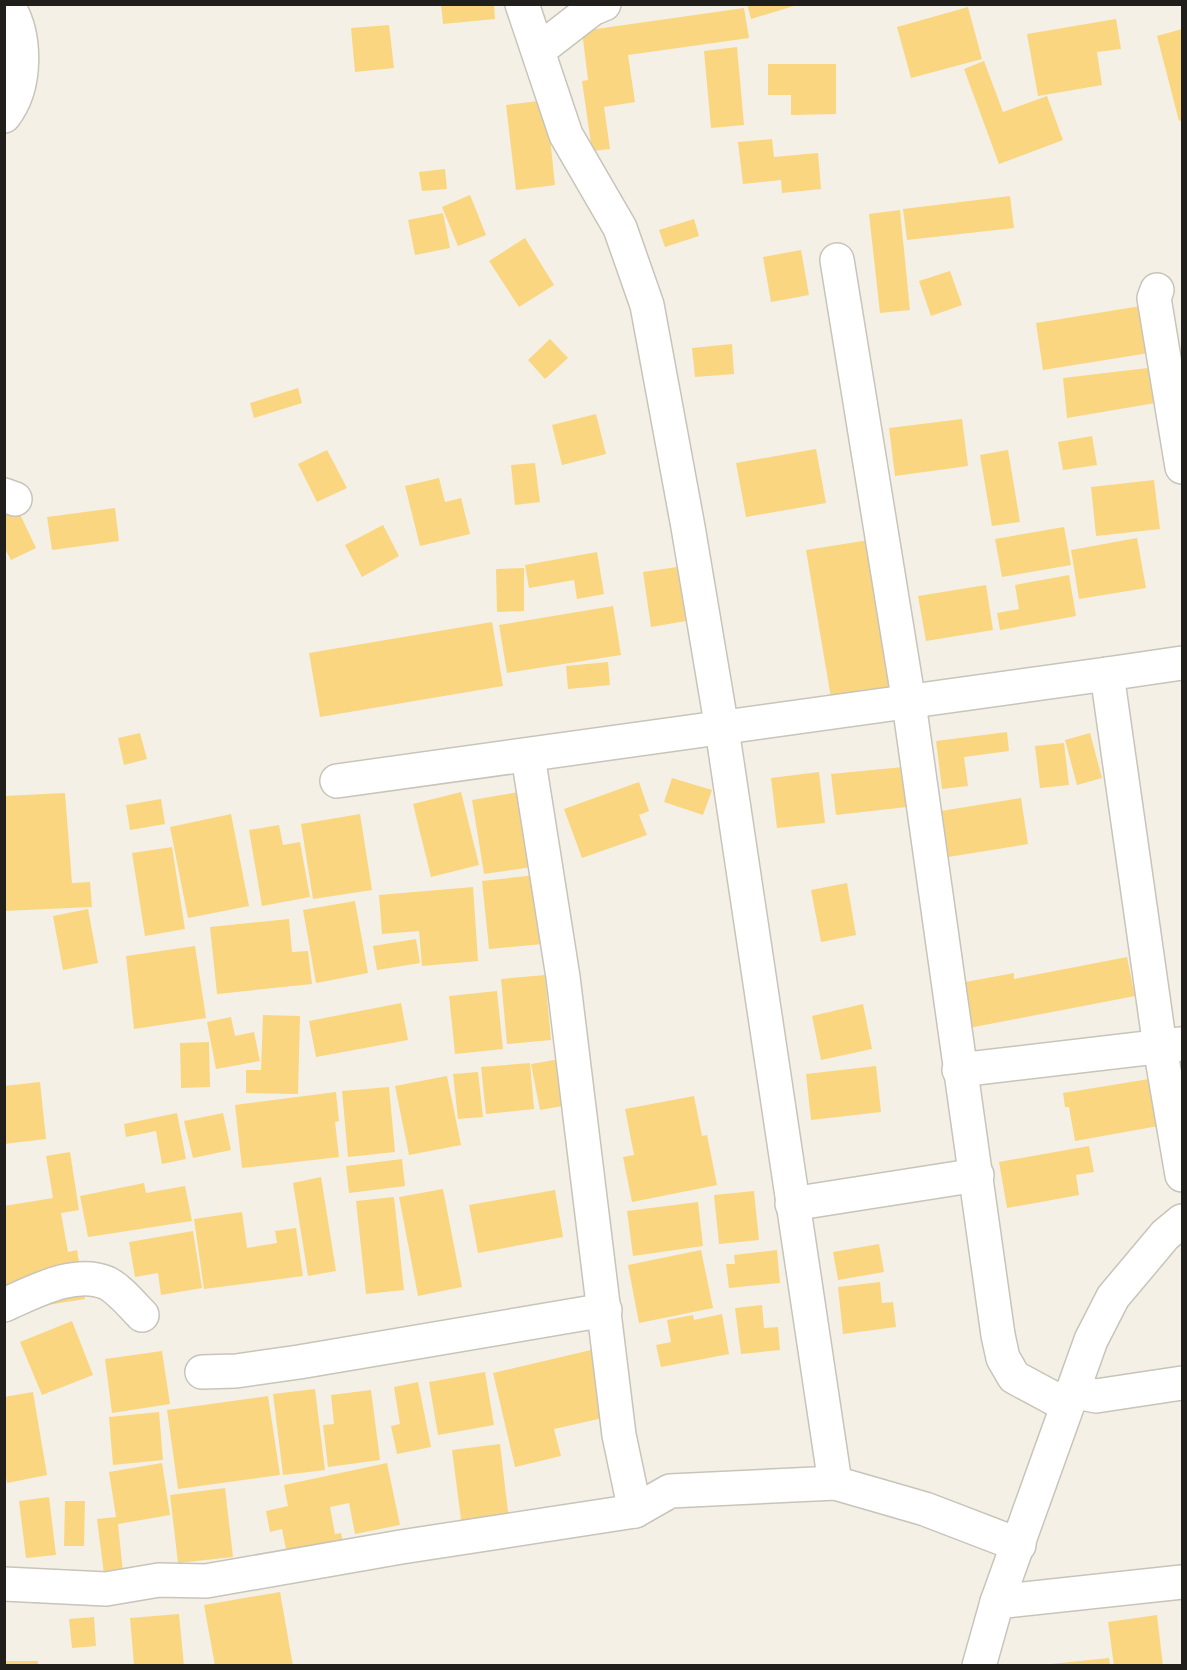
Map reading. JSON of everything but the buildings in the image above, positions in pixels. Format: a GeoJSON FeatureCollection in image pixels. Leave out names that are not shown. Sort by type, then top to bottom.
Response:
{"type":"FeatureCollection","features":[{"type":"Feature","properties":{"kind":"street"},"geometry":{"type":"LineString","coordinates":[[4,116],[16,99],[22,74],[16,27],[7,4]]}},
{"type":"Feature","properties":{"kind":"street"},"geometry":{"type":"LineString","coordinates":[[522,4],[566,135],[620,228],[646,305],[688,527],[722,729],[835,1482]]}},
{"type":"Feature","properties":{"kind":"street"},"geometry":{"type":"LineString","coordinates":[[539,50],[592,9],[604,4]]}},
{"type":"Feature","properties":{"kind":"street"},"geometry":{"type":"LineString","coordinates":[[837,260],[909,703],[959,1070],[977,1174],[1003,1358],[1014,1377],[1069,1398],[1182,1383]]}},
{"type":"Feature","properties":{"kind":"street"},"geometry":{"type":"LineString","coordinates":[[1157,291],[1154,298],[1182,467]]}},
{"type":"Feature","properties":{"kind":"street"},"geometry":{"type":"LineString","coordinates":[[337,781],[909,703],[1182,663]]}},
{"type":"Feature","properties":{"kind":"street"},"geometry":{"type":"LineString","coordinates":[[1107,674],[1171,1045],[1182,1175]]}},
{"type":"Feature","properties":{"kind":"street"},"geometry":{"type":"LineString","coordinates":[[528,756],[563,977],[617,1424],[635,1511]]}},
{"type":"Feature","properties":{"kind":"street"},"geometry":{"type":"LineString","coordinates":[[959,1070],[1171,1045]]}},
{"type":"Feature","properties":{"kind":"street"},"geometry":{"type":"LineString","coordinates":[[792,1204],[977,1174]]}},
{"type":"Feature","properties":{"kind":"street"},"geometry":{"type":"LineString","coordinates":[[979,1665],[997,1602],[1091,1340],[1113,1297],[1161,1239],[1182,1221]]}},
{"type":"Feature","properties":{"kind":"street"},"geometry":{"type":"LineString","coordinates":[[4,1305],[31,1293],[87,1278],[109,1284],[142,1315]]}},
{"type":"Feature","properties":{"kind":"street"},"geometry":{"type":"LineString","coordinates":[[202,1372],[236,1371],[299,1362],[605,1310]]}},
{"type":"Feature","properties":{"kind":"street"},"geometry":{"type":"LineString","coordinates":[[4,1584],[106,1589],[159,1580],[206,1581],[401,1547],[635,1511],[670,1491],[733,1490],[835,1482],[925,1509],[1019,1545]]}},
{"type":"Feature","properties":{"kind":"street"},"geometry":{"type":"LineString","coordinates":[[997,1602],[1182,1582]]}}]}
